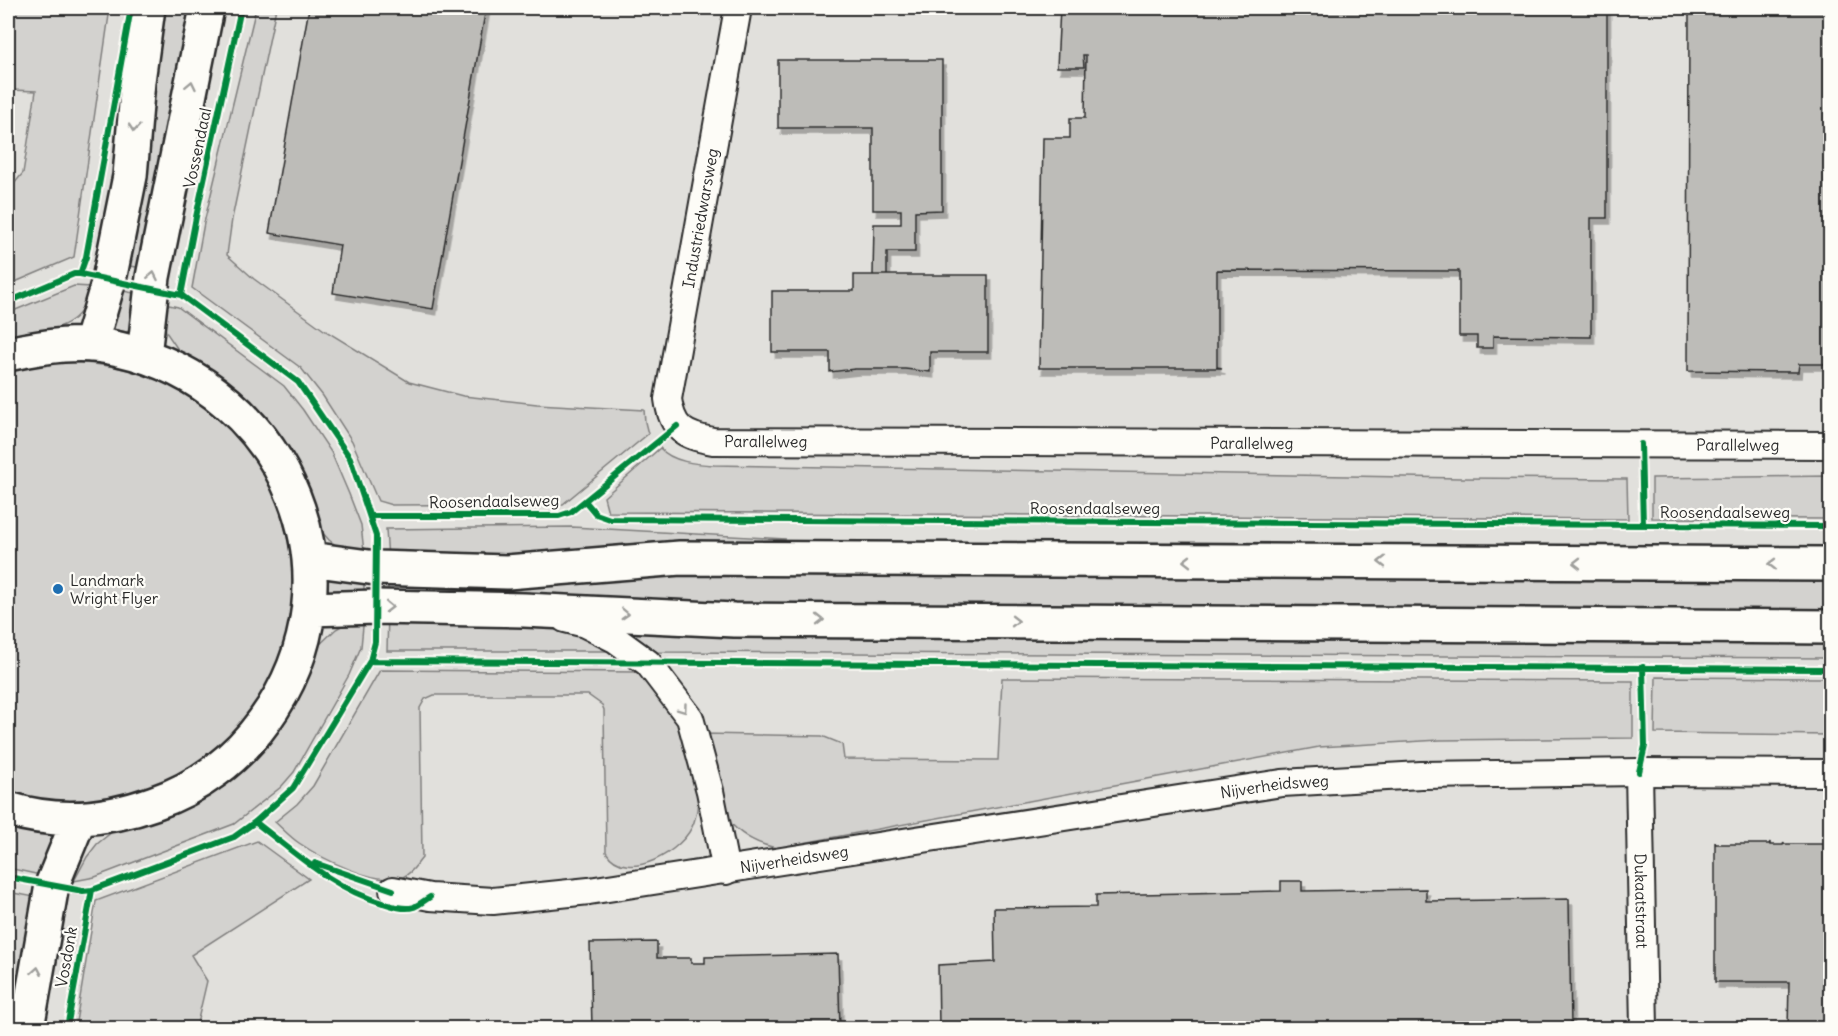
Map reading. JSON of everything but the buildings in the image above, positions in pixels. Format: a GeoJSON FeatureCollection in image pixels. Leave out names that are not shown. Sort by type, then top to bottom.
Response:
{"type":"FeatureCollection","features":[{"type":"Feature","properties":{"kind":"street"},"geometry":{"type":"LineString","coordinates":[[90,345],[109,280],[130,176],[138,81],[148,8]]}},
{"type":"Feature","properties":{"kind":"street","name":"Vossendaal"},"geometry":{"type":"LineString","coordinates":[[144,355],[153,278],[207,8]]}},
{"type":"Feature","properties":{"kind":"street","name":"Industriedwarsweg"},"geometry":{"type":"LineString","coordinates":[[677,426],[670,412],[668,399],[738,8]]}},
{"type":"Feature","properties":{"kind":"street"},"geometry":{"type":"LineString","coordinates":[[8,354],[42,346],[90,345],[117,348],[144,355],[195,377],[239,411],[274,454],[298,505],[310,559],[309,609],[299,656],[279,700],[251,739],[215,772],[173,797],[127,813],[79,819],[48,818],[8,809]]}},
{"type":"Feature","properties":{"kind":"street","name":"Parallelweg"},"geometry":{"type":"LineString","coordinates":[[677,426],[692,438],[713,441],[1830,445]]}},
{"type":"Feature","properties":{"kind":"street"},"geometry":{"type":"LineString","coordinates":[[310,559],[376,568],[507,572],[680,558],[1830,564]]}},
{"type":"Feature","properties":{"kind":"street"},"geometry":{"type":"LineString","coordinates":[[309,609],[376,607],[524,610],[734,620],[1830,627]]}},
{"type":"Feature","properties":{"kind":"street","name":"Nijverheidsweg"},"geometry":{"type":"LineString","coordinates":[[524,610],[585,624],[615,639],[648,663],[660,678],[690,718],[710,791],[726,871]]}},
{"type":"Feature","properties":{"kind":"street","name":"Nijverheidsweg"},"geometry":{"type":"LineString","coordinates":[[393,890],[430,897],[493,901],[589,891],[1282,783],[1421,776],[1639,772],[1830,772]]}},
{"type":"Feature","properties":{"kind":"street","name":"Dukaatstraat"},"geometry":{"type":"LineString","coordinates":[[1639,772],[1644,1029]]}},
{"type":"Feature","properties":{"kind":"street","name":"Vosdonk"},"geometry":{"type":"LineString","coordinates":[[27,1029],[52,885],[79,819]]}},
{"type":"Feature","properties":{"kind":"shaded area"},"geometry":{"type":"Polygon","coordinates":[[[8,8],[1830,8],[1830,1028],[8,1028],[8,8]]]}},
{"type":"Feature","properties":{"kind":"shaded area"},"geometry":{"type":"Polygon","coordinates":[[[8,8],[110,8],[74,257],[8,285],[8,191],[23,173],[36,91],[12,90],[11,66],[8,56],[8,8]]]}},
{"type":"Feature","properties":{"kind":"shaded area"},"geometry":{"type":"Polygon","coordinates":[[[256,8],[276,8],[232,219],[227,255],[254,279],[324,330],[409,382],[463,396],[537,404],[644,410],[648,434],[563,504],[392,505],[378,501],[352,441],[323,396],[301,368],[192,288],[204,223],[256,8]]]}},
{"type":"Feature","properties":{"kind":"shaded area"},"geometry":{"type":"Polygon","coordinates":[[[163,10],[184,11],[191,18],[144,268],[122,265],[163,10]]]}},
{"type":"Feature","properties":{"kind":"shaded area"},"geometry":{"type":"Polygon","coordinates":[[[74,286],[91,287],[77,316],[59,327],[8,338],[8,313],[74,286]]]}},
{"type":"Feature","properties":{"kind":"shaded area"},"geometry":{"type":"Polygon","coordinates":[[[118,290],[139,294],[132,333],[108,329],[118,290]]]}},
{"type":"Feature","properties":{"kind":"shaded area"},"geometry":{"type":"Polygon","coordinates":[[[160,303],[178,307],[284,386],[331,452],[361,525],[364,552],[348,554],[320,530],[312,499],[299,468],[282,441],[263,415],[240,392],[214,372],[181,354],[166,332],[160,303]]]}},
{"type":"Feature","properties":{"kind":"shaded area"},"geometry":{"type":"Polygon","coordinates":[[[69,362],[129,370],[183,391],[213,412],[239,438],[260,468],[276,500],[287,535],[292,572],[291,609],[285,643],[273,675],[247,716],[220,746],[189,769],[153,787],[116,797],[55,802],[8,793],[8,372],[42,364],[69,362]]]}},
{"type":"Feature","properties":{"kind":"shaded area"},"geometry":{"type":"Polygon","coordinates":[[[660,448],[678,459],[714,465],[1627,479],[1628,519],[608,512],[604,497],[660,448]]]}},
{"type":"Feature","properties":{"kind":"shaded area"},"geometry":{"type":"Polygon","coordinates":[[[1830,476],[1830,519],[1652,518],[1652,478],[1830,476]]]}},
{"type":"Feature","properties":{"kind":"shaded area"},"geometry":{"type":"Polygon","coordinates":[[[572,527],[786,539],[472,562],[388,559],[386,529],[572,527]]]}},
{"type":"Feature","properties":{"kind":"shaded area"},"geometry":{"type":"Polygon","coordinates":[[[702,566],[1830,572],[1830,616],[741,610],[388,593],[388,578],[702,566]]]}},
{"type":"Feature","properties":{"kind":"shaded area"},"geometry":{"type":"Polygon","coordinates":[[[325,577],[364,577],[364,593],[326,593],[325,577]]]}},
{"type":"Feature","properties":{"kind":"shaded area"},"geometry":{"type":"Polygon","coordinates":[[[388,613],[536,618],[620,651],[387,651],[388,613]]]}},
{"type":"Feature","properties":{"kind":"shaded area"},"geometry":{"type":"Polygon","coordinates":[[[359,616],[364,616],[361,647],[349,675],[294,772],[281,787],[234,824],[95,877],[74,881],[97,844],[112,832],[166,818],[195,804],[223,787],[248,766],[270,742],[288,715],[304,687],[317,647],[336,629],[359,616]]]}},
{"type":"Feature","properties":{"kind":"shaded area"},"geometry":{"type":"Polygon","coordinates":[[[622,624],[1830,637],[1830,658],[652,652],[622,624]]]}},
{"type":"Feature","properties":{"kind":"shaded area"},"geometry":{"type":"Polygon","coordinates":[[[380,670],[642,672],[670,703],[689,745],[698,793],[694,822],[679,844],[654,860],[640,865],[627,865],[615,861],[606,852],[604,710],[602,705],[588,695],[434,695],[425,699],[420,708],[422,858],[406,875],[392,879],[364,875],[321,856],[296,841],[275,822],[297,804],[313,786],[380,670]]]}},
{"type":"Feature","properties":{"kind":"shaded area"},"geometry":{"type":"Polygon","coordinates":[[[1656,677],[1830,678],[1830,735],[1655,733],[1656,677]]]}},
{"type":"Feature","properties":{"kind":"shaded area"},"geometry":{"type":"Polygon","coordinates":[[[1002,678],[1633,681],[1633,738],[1440,740],[1319,747],[776,848],[762,844],[738,831],[728,820],[718,793],[704,734],[822,736],[842,744],[844,759],[998,760],[1002,678]]]}},
{"type":"Feature","properties":{"kind":"shaded area"},"geometry":{"type":"Polygon","coordinates":[[[11,828],[53,834],[45,876],[8,868],[8,841],[11,828]]]}},
{"type":"Feature","properties":{"kind":"shaded area"},"geometry":{"type":"Polygon","coordinates":[[[257,841],[309,879],[191,955],[207,981],[196,1028],[75,1028],[96,901],[257,841]]]}},
{"type":"Feature","properties":{"kind":"shaded area"},"geometry":{"type":"Polygon","coordinates":[[[8,892],[40,898],[12,1028],[8,1028],[8,892]]]}},
{"type":"Feature","properties":{"kind":"cycle path"},"geometry":{"type":"LineString","coordinates":[[80,274],[86,257],[131,8]]}},
{"type":"Feature","properties":{"kind":"cycle path"},"geometry":{"type":"LineString","coordinates":[[181,295],[241,8]]}},
{"type":"Feature","properties":{"kind":"cycle path"},"geometry":{"type":"LineString","coordinates":[[8,302],[74,274],[181,295],[298,382],[350,458],[376,536],[375,642],[370,661],[293,788],[255,822],[234,837],[92,890],[83,891],[8,877]]}},
{"type":"Feature","properties":{"kind":"cycle path","name":"Roosendaalseweg"},"geometry":{"type":"LineString","coordinates":[[371,516],[559,516],[571,512],[677,426]]}},
{"type":"Feature","properties":{"kind":"cycle path"},"geometry":{"type":"LineString","coordinates":[[1641,444],[1643,525]]}},
{"type":"Feature","properties":{"kind":"cycle path","name":"Roosendaalseweg"},"geometry":{"type":"LineString","coordinates":[[585,501],[596,514],[610,519],[1830,526]]}},
{"type":"Feature","properties":{"kind":"cycle path"},"geometry":{"type":"LineString","coordinates":[[370,661],[1830,669]]}},
{"type":"Feature","properties":{"kind":"cycle path"},"geometry":{"type":"LineString","coordinates":[[1639,772],[1645,746],[1643,667]]}},
{"type":"Feature","properties":{"kind":"cycle path"},"geometry":{"type":"LineString","coordinates":[[255,822],[316,869],[347,889],[365,897],[406,908],[416,906],[430,897]]}},
{"type":"Feature","properties":{"kind":"cycle path"},"geometry":{"type":"LineString","coordinates":[[315,863],[393,890]]}},
{"type":"Feature","properties":{"kind":"cycle path"},"geometry":{"type":"LineString","coordinates":[[67,1028],[92,890]]}},
{"type":"Feature","properties":{"kind":"place","name":"Landmark Wright Flyer"},"geometry":{"type":"Point","coordinates":[58,589]}}]}
